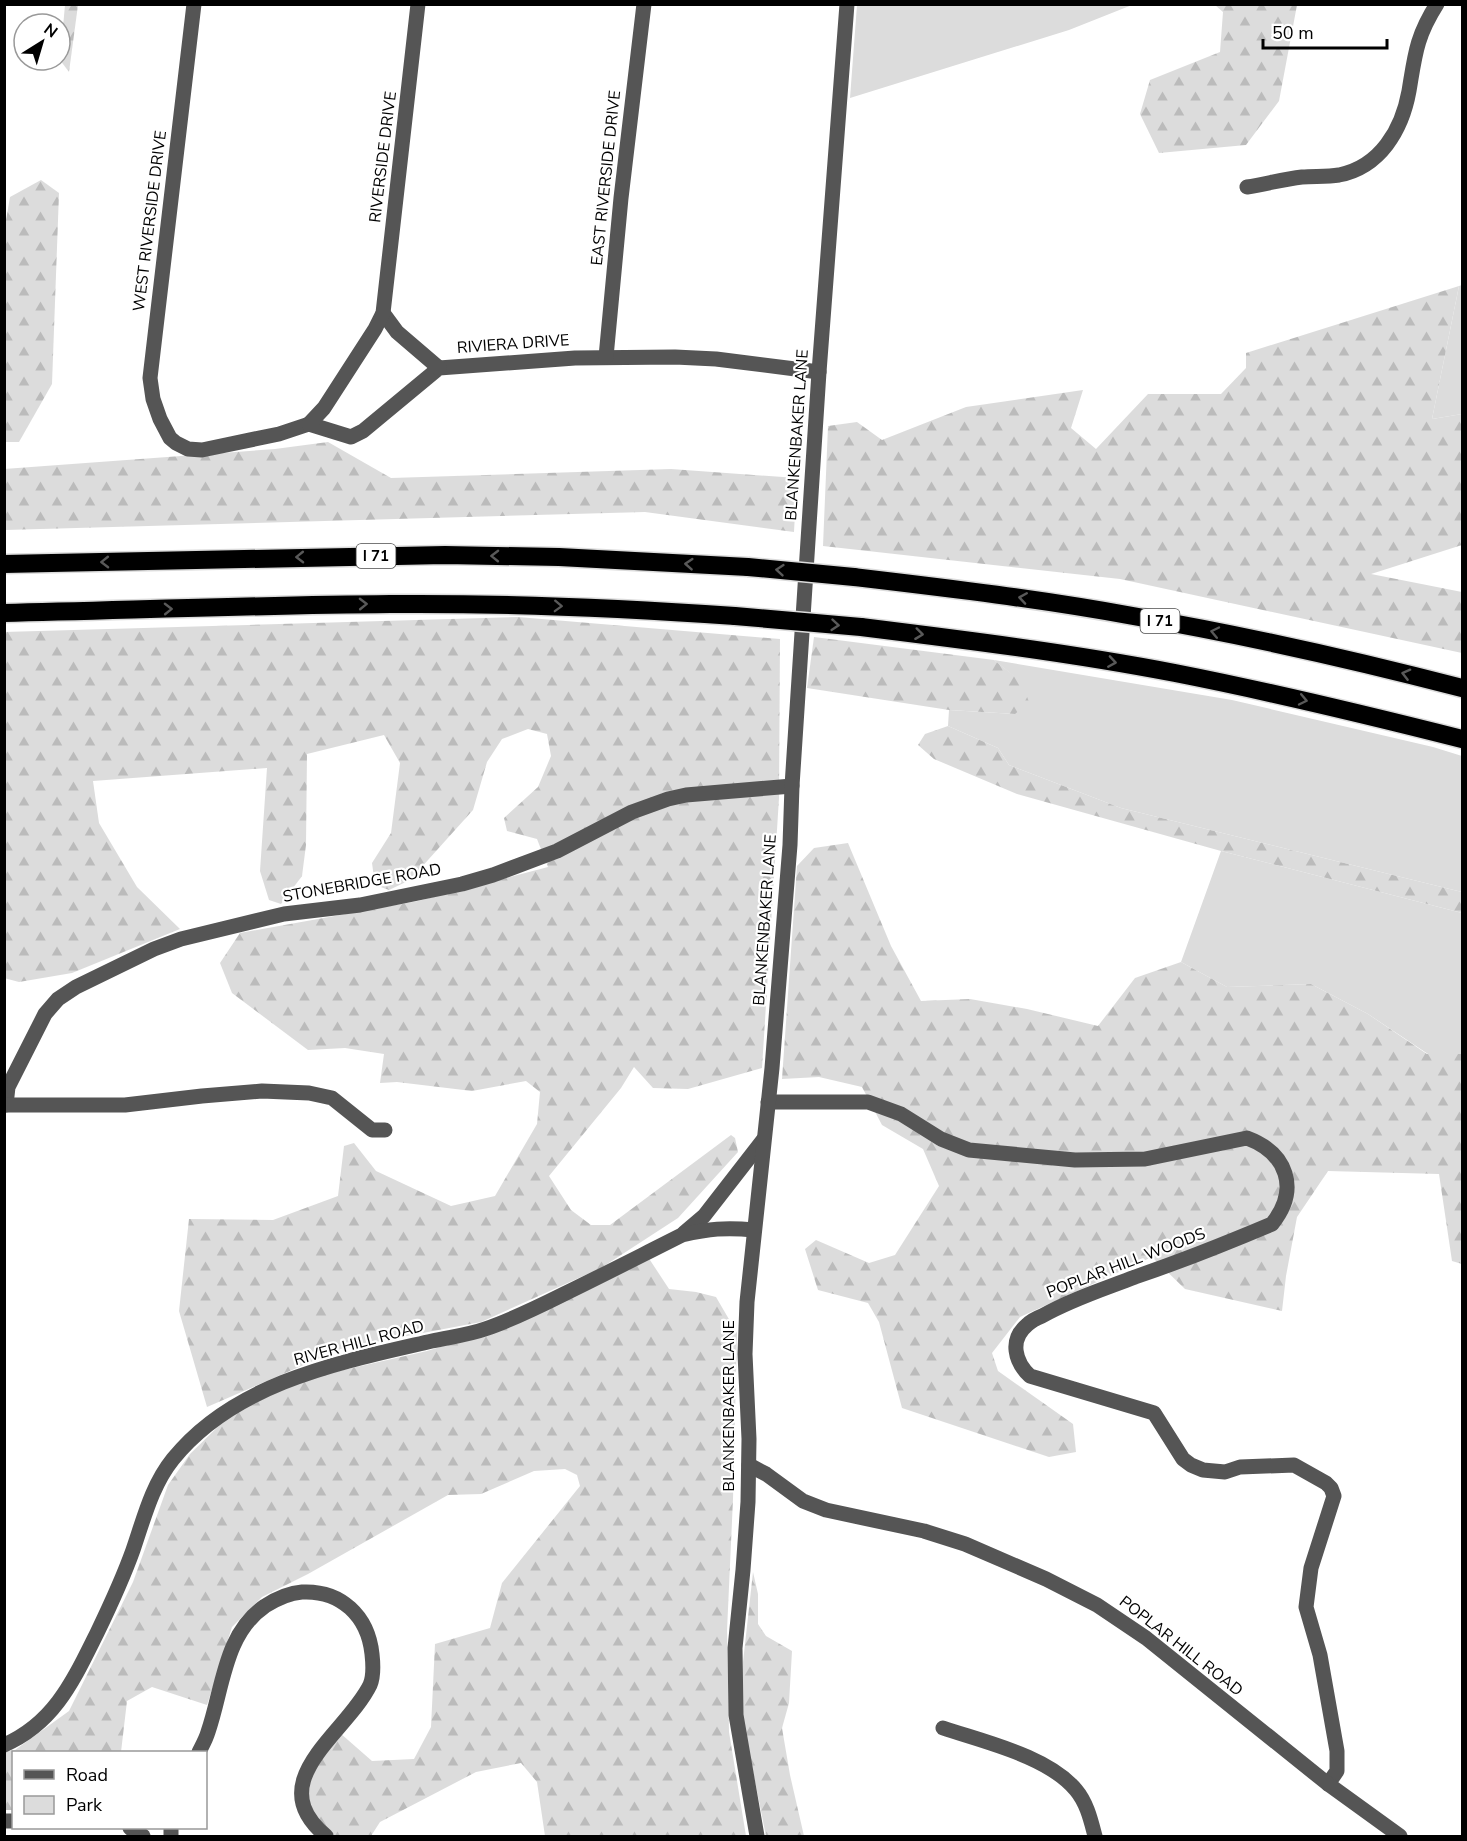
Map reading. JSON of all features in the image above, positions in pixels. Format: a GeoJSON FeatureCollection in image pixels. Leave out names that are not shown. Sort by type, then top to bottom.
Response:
{"type":"FeatureCollection","features":[{"type":"Feature","properties":{"kind":"highway","name":"I 71"},"geometry":{"type":"LineString","coordinates":[[4,564],[445,555],[571,557],[748,567],[992,593],[1132,615],[1337,657],[1462,688]]}},
{"type":"Feature","properties":{"kind":"highway"},"geometry":{"type":"LineString","coordinates":[[4,613],[391,604],[522,605],[735,616],[861,627],[966,640],[1175,673],[1345,709],[1462,739]]}},
{"type":"Feature","properties":{"kind":"street","name":"WEST RIVERSIDE DRIVE"},"geometry":{"type":"LineString","coordinates":[[194,4],[150,378],[153,399],[170,438],[188,448],[202,450],[279,434],[309,424]]}},
{"type":"Feature","properties":{"kind":"street","name":"RIVERSIDE DRIVE"},"geometry":{"type":"LineString","coordinates":[[309,424],[324,408],[383,313],[418,4]]}},
{"type":"Feature","properties":{"kind":"street","name":"EAST RIVERSIDE DRIVE"},"geometry":{"type":"LineString","coordinates":[[606,357],[621,198],[644,4]]}},
{"type":"Feature","properties":{"kind":"street","name":"BLANKENBAKER LANE"},"geometry":{"type":"LineString","coordinates":[[757,1836],[734,1699],[735,1648],[744,1559],[749,1465],[745,1354],[747,1302],[768,1102],[790,845],[819,372],[848,4]]}},
{"type":"Feature","properties":{"kind":"street"},"geometry":{"type":"LineString","coordinates":[[1247,187],[1300,178],[1340,175],[1373,159],[1386,147],[1404,112],[1418,42],[1437,4]]}},
{"type":"Feature","properties":{"kind":"street"},"geometry":{"type":"LineString","coordinates":[[383,313],[397,332],[439,368]]}},
{"type":"Feature","properties":{"kind":"street","name":"RIVIERA DRIVE"},"geometry":{"type":"LineString","coordinates":[[309,424],[351,437],[363,431],[439,368],[606,357],[716,359],[819,372]]}},
{"type":"Feature","properties":{"kind":"street","name":"STONEBRIDGE ROAD"},"geometry":{"type":"LineString","coordinates":[[5,1105],[8,1087],[45,1014],[58,999],[76,987],[154,949],[180,939],[284,914],[360,904],[462,884],[493,875],[557,851],[632,812],[668,799],[686,795],[792,786]]}},
{"type":"Feature","properties":{"kind":"street"},"geometry":{"type":"LineString","coordinates":[[5,1105],[125,1106],[262,1091],[309,1093],[332,1098],[372,1130],[385,1130]]}},
{"type":"Feature","properties":{"kind":"street","name":"POPLAR HILL WOODS"},"geometry":{"type":"LineString","coordinates":[[768,1102],[868,1102],[901,1114],[941,1139],[969,1150],[1075,1160],[1145,1159],[1247,1138],[1261,1143],[1272,1152],[1286,1175],[1287,1189],[1285,1202],[1279,1216],[1272,1224],[1205,1252],[1065,1303],[1026,1325],[1015,1346],[1016,1358],[1022,1369],[1034,1378],[1154,1413],[1183,1459],[1191,1466],[1203,1470],[1225,1472],[1240,1467],[1294,1465],[1326,1482],[1331,1488],[1334,1496],[1311,1568],[1306,1607],[1320,1655],[1337,1751],[1337,1771],[1328,1784]]}},
{"type":"Feature","properties":{"kind":"street","name":"RIVER HILL ROAD"},"geometry":{"type":"LineString","coordinates":[[4,1745],[34,1728],[57,1704],[70,1686],[111,1602],[160,1479],[174,1458],[201,1430],[226,1410],[268,1389],[338,1364],[486,1329],[517,1317],[681,1235],[705,1216],[764,1140]]}},
{"type":"Feature","properties":{"kind":"street","name":"RIVER HILL ROAD"},"geometry":{"type":"LineString","coordinates":[[681,1235],[720,1228],[754,1230]]}},
{"type":"Feature","properties":{"kind":"street","name":"POPLAR HILL ROAD"},"geometry":{"type":"LineString","coordinates":[[749,1465],[766,1474],[803,1501],[826,1510],[914,1528],[965,1544],[1046,1579],[1097,1605],[1146,1638],[1328,1784],[1400,1836]]}},
{"type":"Feature","properties":{"kind":"street"},"geometry":{"type":"LineString","coordinates":[[199,1751],[208,1732],[226,1663],[251,1616],[272,1601],[294,1593],[317,1592],[343,1601],[361,1618],[371,1645],[373,1664],[371,1683],[358,1704],[312,1761],[303,1779],[302,1798],[306,1815],[316,1829],[326,1836]]}},
{"type":"Feature","properties":{"kind":"street"},"geometry":{"type":"LineString","coordinates":[[943,1728],[1043,1763],[1059,1773],[1077,1791],[1087,1809],[1095,1836]]}},
{"type":"Feature","properties":{"kind":"green space"},"geometry":{"type":"Polygon","coordinates":[[[857,4],[1132,5],[1069,30],[850,98],[857,4]]]}},
{"type":"Feature","properties":{"kind":"green space"},"geometry":{"type":"Polygon","coordinates":[[[65,5],[78,5],[72,50],[72,12],[64,12],[65,5]]]}},
{"type":"Feature","properties":{"kind":"green space"},"geometry":{"type":"Polygon","coordinates":[[[1215,5],[1297,5],[1279,101],[1246,145],[1159,153],[1140,114],[1150,80],[1220,52],[1223,12],[1215,5]]]}},
{"type":"Feature","properties":{"kind":"green space"},"geometry":{"type":"Polygon","coordinates":[[[41,180],[59,193],[52,384],[19,442],[5,442],[5,226],[10,197],[41,180]]]}},
{"type":"Feature","properties":{"kind":"green space"},"geometry":{"type":"Polygon","coordinates":[[[1462,285],[1462,414],[1432,419],[1459,286],[1462,285]]]}},
{"type":"Feature","properties":{"kind":"green space"},"geometry":{"type":"Polygon","coordinates":[[[1459,286],[1432,419],[1462,414],[1462,545],[1371,574],[1462,592],[1462,653],[1120,579],[823,546],[828,426],[857,422],[882,440],[966,407],[1083,390],[1071,428],[1096,449],[1148,394],[1221,394],[1246,368],[1246,353],[1459,286]]]}},
{"type":"Feature","properties":{"kind":"green space"},"geometry":{"type":"Polygon","coordinates":[[[328,442],[391,478],[671,469],[797,478],[794,532],[645,512],[5,530],[4,469],[275,449],[328,442]]]}},
{"type":"Feature","properties":{"kind":"green space"},"geometry":{"type":"Polygon","coordinates":[[[518,617],[780,639],[779,798],[762,1068],[688,1089],[653,1088],[634,1067],[621,1088],[549,1176],[571,1210],[591,1225],[610,1225],[731,1135],[735,1138],[738,1152],[678,1218],[601,1268],[481,1322],[343,1348],[207,1407],[179,1311],[189,1219],[273,1220],[338,1196],[344,1146],[354,1143],[376,1171],[451,1206],[495,1196],[537,1124],[540,1092],[526,1081],[472,1091],[397,1082],[380,1083],[384,1054],[345,1048],[308,1050],[232,993],[220,963],[240,933],[418,901],[548,867],[537,839],[507,831],[504,818],[538,787],[551,756],[547,734],[528,729],[502,739],[487,762],[473,810],[410,880],[389,890],[375,885],[372,863],[391,833],[400,763],[384,735],[307,754],[306,845],[302,876],[281,904],[269,900],[260,871],[267,768],[93,781],[99,823],[137,887],[180,929],[72,973],[19,982],[4,978],[4,632],[518,617]]]}},
{"type":"Feature","properties":{"kind":"green space"},"geometry":{"type":"Polygon","coordinates":[[[814,637],[994,660],[1021,681],[1029,702],[1015,714],[949,710],[807,688],[814,637]]]}},
{"type":"Feature","properties":{"kind":"green space"},"geometry":{"type":"Polygon","coordinates":[[[994,660],[1232,700],[1433,747],[1462,756],[1462,892],[1121,808],[1009,765],[998,748],[948,726],[949,710],[1015,714],[1020,681],[994,660]]]}},
{"type":"Feature","properties":{"kind":"green space"},"geometry":{"type":"Polygon","coordinates":[[[948,726],[998,748],[1009,765],[1121,808],[1462,892],[1462,913],[1221,851],[1017,794],[934,759],[918,745],[925,734],[948,726]]]}},
{"type":"Feature","properties":{"kind":"green space"},"geometry":{"type":"Polygon","coordinates":[[[848,843],[891,946],[921,1001],[970,999],[1027,1009],[1098,1026],[1135,978],[1181,962],[1227,987],[1311,984],[1368,1014],[1427,1054],[1462,1054],[1462,1264],[1452,1261],[1439,1174],[1328,1171],[1297,1217],[1282,1311],[1185,1289],[1152,1257],[1020,1317],[992,1353],[998,1371],[1073,1424],[1076,1452],[1049,1457],[902,1408],[879,1322],[868,1303],[818,1290],[805,1249],[816,1240],[869,1263],[895,1255],[939,1186],[923,1149],[882,1125],[862,1087],[819,1077],[782,1079],[797,866],[814,848],[848,843]]]}},
{"type":"Feature","properties":{"kind":"green space"},"geometry":{"type":"Polygon","coordinates":[[[1221,851],[1462,913],[1462,1054],[1428,1054],[1368,1014],[1311,984],[1227,987],[1181,962],[1221,851]]]}},
{"type":"Feature","properties":{"kind":"green space"},"geometry":{"type":"Polygon","coordinates":[[[648,1257],[669,1289],[716,1297],[737,1333],[727,1631],[729,1732],[746,1836],[545,1836],[537,1782],[521,1763],[476,1772],[380,1822],[371,1836],[335,1836],[326,1831],[313,1815],[308,1800],[312,1772],[340,1733],[372,1761],[414,1759],[431,1727],[435,1644],[490,1628],[502,1583],[580,1486],[577,1475],[565,1469],[534,1471],[481,1494],[448,1495],[308,1574],[262,1597],[232,1627],[207,1705],[152,1687],[127,1701],[121,1751],[12,1751],[12,1810],[5,1810],[5,1752],[15,1750],[69,1711],[133,1582],[168,1485],[190,1454],[236,1409],[317,1376],[427,1351],[509,1326],[648,1257]]]}},
{"type":"Feature","properties":{"kind":"green space"},"geometry":{"type":"Polygon","coordinates":[[[753,1572],[758,1594],[758,1624],[766,1636],[792,1651],[789,1703],[782,1728],[804,1836],[766,1836],[743,1722],[741,1680],[753,1572]]]}}]}
